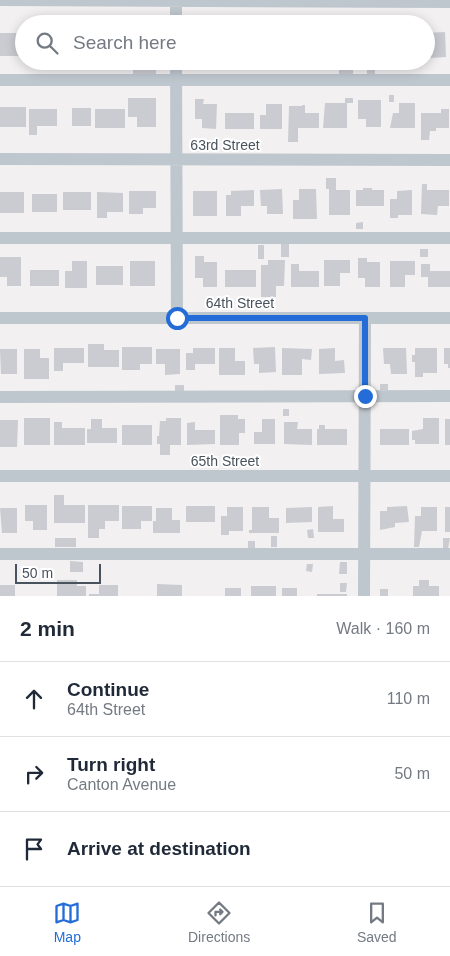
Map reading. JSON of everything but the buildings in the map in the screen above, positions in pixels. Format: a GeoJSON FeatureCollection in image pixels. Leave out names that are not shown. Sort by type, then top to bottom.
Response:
{"type":"FeatureCollection","features":[{"type":"Feature","properties":{"kind":"street"},"geometry":{"type":"LineString","coordinates":[[0,0],[450,2]]}},
{"type":"Feature","properties":{"kind":"street"},"geometry":{"type":"LineString","coordinates":[[176,1],[176,15]]}},
{"type":"Feature","properties":{"kind":"street"},"geometry":{"type":"LineString","coordinates":[[176,70],[177,318]]}},
{"type":"Feature","properties":{"kind":"street"},"geometry":{"type":"LineString","coordinates":[[0,80],[450,80]]}},
{"type":"Feature","properties":{"kind":"street","name":"63rd Street"},"geometry":{"type":"LineString","coordinates":[[0,159],[450,160]]}},
{"type":"Feature","properties":{"kind":"street"},"geometry":{"type":"LineString","coordinates":[[0,238],[450,238]]}},
{"type":"Feature","properties":{"kind":"street","name":"64th Street"},"geometry":{"type":"LineString","coordinates":[[0,318],[450,318]]}},
{"type":"Feature","properties":{"kind":"street"},"geometry":{"type":"LineString","coordinates":[[364,596],[365,318]]}},
{"type":"Feature","properties":{"kind":"street"},"geometry":{"type":"LineString","coordinates":[[0,397],[450,396]]}},
{"type":"Feature","properties":{"kind":"street","name":"65th Street"},"geometry":{"type":"LineString","coordinates":[[0,476],[450,476]]}},
{"type":"Feature","properties":{"kind":"street"},"geometry":{"type":"LineString","coordinates":[[0,554],[450,554]]}},
{"type":"Feature","properties":{"kind":"route"},"geometry":{"type":"LineString","coordinates":[[177,318],[365,318],[365,396]]}}]}
